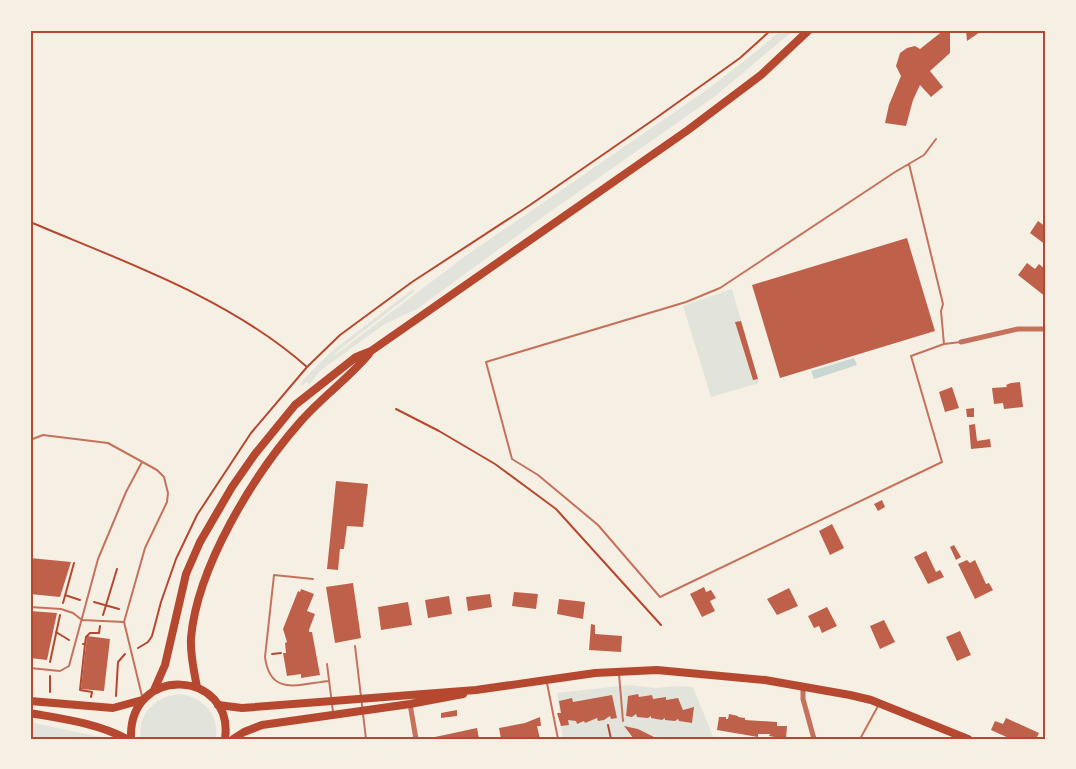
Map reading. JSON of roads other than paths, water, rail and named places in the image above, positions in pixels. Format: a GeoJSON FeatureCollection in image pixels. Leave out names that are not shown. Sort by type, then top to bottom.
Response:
{"type":"FeatureCollection","features":[{"type":"Feature","properties":{"kind":"main road"},"geometry":{"type":"LineString","coordinates":[[154,690],[165,665],[186,574],[200,542],[232,487],[255,454],[296,405],[356,357],[371,351],[697,123],[761,75],[809,30]]}},
{"type":"Feature","properties":{"kind":"main road"},"geometry":{"type":"LineString","coordinates":[[197,687],[191,640],[194,616],[201,591],[229,527],[245,498],[280,446],[301,421],[371,351]]}},
{"type":"Feature","properties":{"kind":"main road"},"geometry":{"type":"LineString","coordinates":[[218,705],[242,708],[476,690],[619,671],[691,672],[850,694],[968,739]]}},
{"type":"Feature","properties":{"kind":"main road"},"geometry":{"type":"LineString","coordinates":[[30,713],[90,723],[129,739],[135,712],[143,699],[154,690],[168,685],[183,684],[197,687],[218,705],[224,716],[225,739]]}},
{"type":"Feature","properties":{"kind":"main road"},"geometry":{"type":"LineString","coordinates":[[232,739],[262,725],[453,697],[476,690]]}},
{"type":"Feature","properties":{"kind":"main road"},"geometry":{"type":"LineString","coordinates":[[30,701],[114,708],[143,699]]}},
{"type":"Feature","properties":{"kind":"street"},"geometry":{"type":"LineString","coordinates":[[962,342],[1018,329],[1046,329]]}},
{"type":"Feature","properties":{"kind":"street"},"geometry":{"type":"LineString","coordinates":[[803,686],[803,699],[814,739]]}},
{"type":"Feature","properties":{"kind":"street"},"geometry":{"type":"LineString","coordinates":[[410,704],[416,739]]}},
{"type":"Feature","properties":{"kind":"lane"},"geometry":{"type":"LineString","coordinates":[[936,139],[924,155],[720,288],[686,302],[486,362],[512,459],[538,475],[598,525],[660,597],[942,462],[911,356],[944,344],[962,342]]}},
{"type":"Feature","properties":{"kind":"lane"},"geometry":{"type":"LineString","coordinates":[[909,164],[943,304],[941,311],[944,344]]}},
{"type":"Feature","properties":{"kind":"lane"},"geometry":{"type":"LineString","coordinates":[[30,440],[43,435],[108,443],[157,470],[164,477],[168,493],[167,502],[145,548],[124,622],[143,699]]}},
{"type":"Feature","properties":{"kind":"lane"},"geometry":{"type":"LineString","coordinates":[[30,668],[49,671],[65,669],[69,666],[98,559],[126,492],[142,462]]}},
{"type":"Feature","properties":{"kind":"lane"},"geometry":{"type":"LineString","coordinates":[[313,579],[274,574],[265,657],[266,668],[272,680],[282,684],[329,681]]}},
{"type":"Feature","properties":{"kind":"lane"},"geometry":{"type":"LineString","coordinates":[[30,606],[61,609],[73,613],[82,620],[102,619],[124,622]]}},
{"type":"Feature","properties":{"kind":"lane"},"geometry":{"type":"LineString","coordinates":[[355,646],[366,739]]}},
{"type":"Feature","properties":{"kind":"lane"},"geometry":{"type":"LineString","coordinates":[[327,664],[333,716]]}},
{"type":"Feature","properties":{"kind":"lane"},"geometry":{"type":"LineString","coordinates":[[619,671],[623,722]]}},
{"type":"Feature","properties":{"kind":"lane"},"geometry":{"type":"LineString","coordinates":[[546,679],[558,739]]}},
{"type":"Feature","properties":{"kind":"lane"},"geometry":{"type":"LineString","coordinates":[[860,739],[879,704]]}}]}
